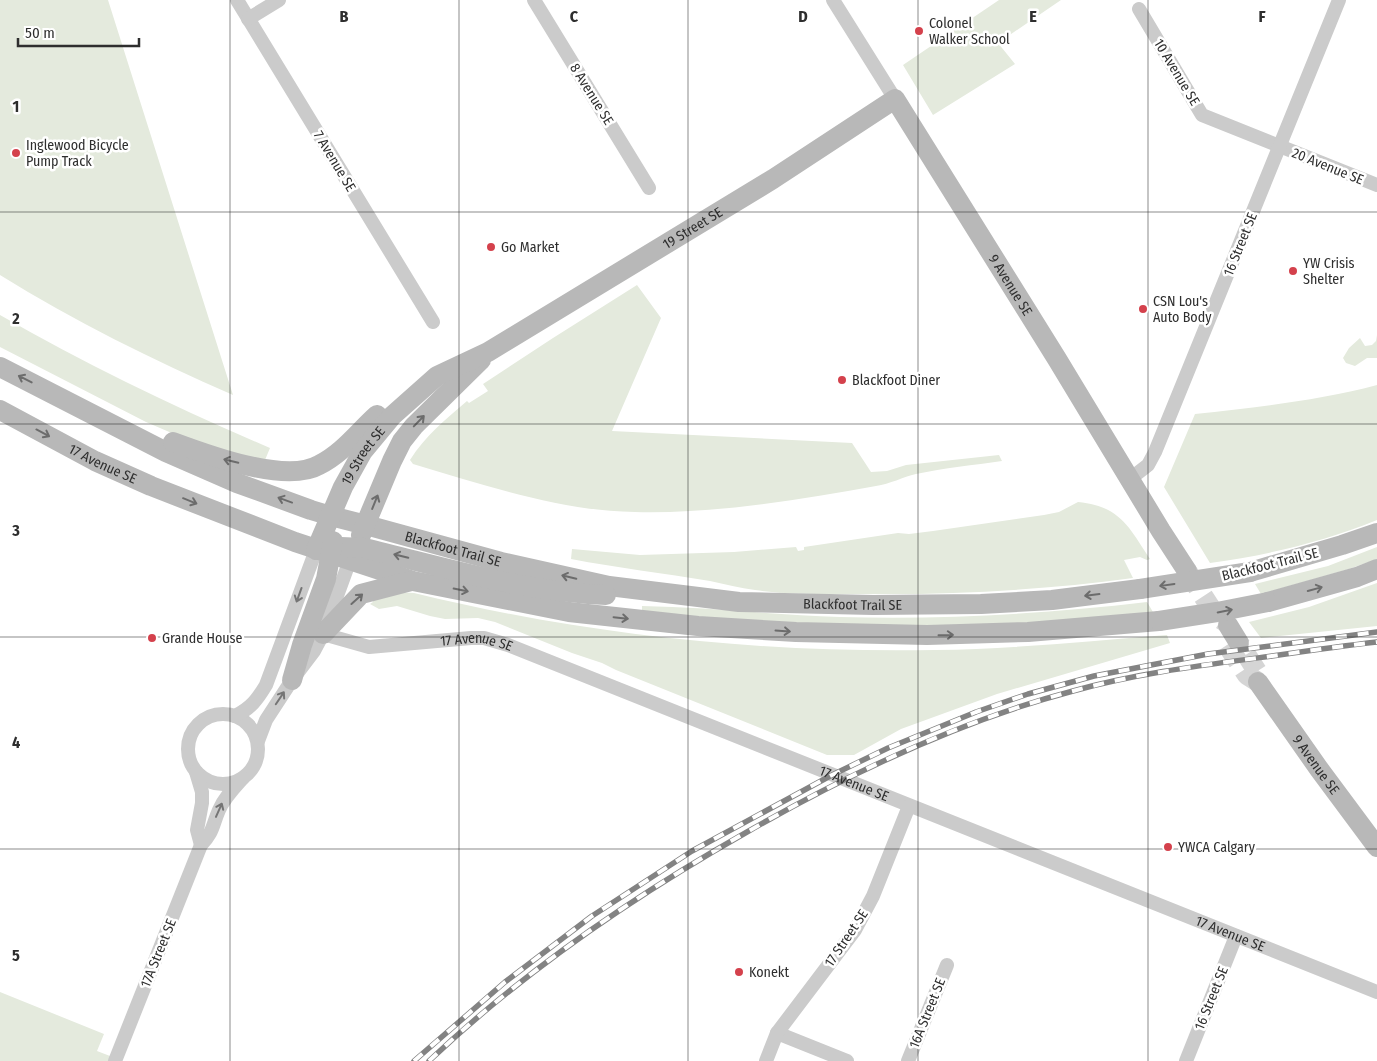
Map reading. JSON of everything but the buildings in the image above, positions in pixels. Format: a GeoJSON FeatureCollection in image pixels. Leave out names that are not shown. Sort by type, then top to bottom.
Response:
{"type":"FeatureCollection","features":[{"type":"Feature","properties":{"kind":"main road","name":"19 Street SE"},"geometry":{"type":"LineString","coordinates":[[337,552],[330,516],[352,468],[368,443],[392,416],[437,376],[488,352],[772,179],[895,99]]}},
{"type":"Feature","properties":{"kind":"main road","name":"9 Avenue SE"},"geometry":{"type":"LineString","coordinates":[[895,99],[1058,358],[1130,479],[1188,571]]}},
{"type":"Feature","properties":{"kind":"main road","name":"19 Street SE"},"geometry":{"type":"LineString","coordinates":[[337,552],[366,524],[402,441],[414,426],[460,383],[488,352]]}},
{"type":"Feature","properties":{"kind":"main road"},"geometry":{"type":"LineString","coordinates":[[0,367],[184,460],[237,483],[330,516]]}},
{"type":"Feature","properties":{"kind":"main road"},"geometry":{"type":"LineString","coordinates":[[80,408],[226,460],[280,471],[303,471],[317,467],[340,451],[398,396],[414,386],[437,376]]}},
{"type":"Feature","properties":{"kind":"main road","name":"17 Avenue SE"},"geometry":{"type":"LineString","coordinates":[[0,410],[95,461],[151,486],[337,552]]}},
{"type":"Feature","properties":{"kind":"main road","name":"Blackfoot Trail SE"},"geometry":{"type":"LineString","coordinates":[[330,516],[366,524],[510,564],[609,586],[738,602],[932,606],[1052,600],[1250,572],[1342,545],[1377,532]]}},
{"type":"Feature","properties":{"kind":"main road"},"geometry":{"type":"LineString","coordinates":[[337,552],[413,581],[569,612],[698,626],[796,632],[928,635],[1028,632],[1159,620],[1217,612],[1268,602],[1357,577],[1377,569]]}},
{"type":"Feature","properties":{"kind":"main road"},"geometry":{"type":"LineString","coordinates":[[337,552],[392,554],[506,583],[572,594],[691,597]]}},
{"type":"Feature","properties":{"kind":"main road"},"geometry":{"type":"LineString","coordinates":[[292,680],[302,645],[337,552]]}},
{"type":"Feature","properties":{"kind":"main road"},"geometry":{"type":"LineString","coordinates":[[323,634],[361,594],[413,581]]}},
{"type":"Feature","properties":{"kind":"main road"},"geometry":{"type":"LineString","coordinates":[[1222,626],[1233,644]]}},
{"type":"Feature","properties":{"kind":"main road","name":"9 Avenue SE"},"geometry":{"type":"LineString","coordinates":[[1258,682],[1377,847]]}},
{"type":"Feature","properties":{"kind":"street","name":"7 Avenue SE"},"geometry":{"type":"LineString","coordinates":[[236,0],[433,322]]}},
{"type":"Feature","properties":{"kind":"street"},"geometry":{"type":"LineString","coordinates":[[248,19],[279,0]]}},
{"type":"Feature","properties":{"kind":"street","name":"8 Avenue SE"},"geometry":{"type":"LineString","coordinates":[[534,0],[649,188]]}},
{"type":"Feature","properties":{"kind":"street","name":"9 Avenue SE"},"geometry":{"type":"LineString","coordinates":[[833,0],[895,99]]}},
{"type":"Feature","properties":{"kind":"street","name":"16 Street SE"},"geometry":{"type":"LineString","coordinates":[[1130,479],[1148,466],[1155,452],[1339,0]]}},
{"type":"Feature","properties":{"kind":"street","name":"10 Avenue SE"},"geometry":{"type":"LineString","coordinates":[[1139,9],[1202,114],[1280,147]]}},
{"type":"Feature","properties":{"kind":"street","name":"20 Avenue SE"},"geometry":{"type":"LineString","coordinates":[[1280,147],[1377,185]]}},
{"type":"Feature","properties":{"kind":"street"},"geometry":{"type":"LineString","coordinates":[[258,741],[247,723],[235,716],[217,714],[200,722],[193,729],[187,748],[188,758],[196,772],[210,782],[218,784],[227,784],[243,778],[254,767],[257,759],[258,741],[266,720],[314,651],[323,634],[337,552]]}},
{"type":"Feature","properties":{"kind":"street"},"geometry":{"type":"LineString","coordinates":[[235,716],[247,710],[258,698],[337,552]]}},
{"type":"Feature","properties":{"kind":"street","name":"17 Avenue SE"},"geometry":{"type":"LineString","coordinates":[[323,634],[369,647],[471,638],[484,638],[508,645],[1377,992]]}},
{"type":"Feature","properties":{"kind":"street","name":"17A Street SE"},"geometry":{"type":"LineString","coordinates":[[196,772],[202,792],[197,830],[201,845]]}},
{"type":"Feature","properties":{"kind":"street","name":"17A Street SE"},"geometry":{"type":"LineString","coordinates":[[115,1061],[201,845],[211,835],[219,809],[243,778]]}},
{"type":"Feature","properties":{"kind":"street","name":"17 Street SE"},"geometry":{"type":"LineString","coordinates":[[766,1061],[777,1033],[855,930],[873,896],[909,806]]}},
{"type":"Feature","properties":{"kind":"street","name":"16 Street SE"},"geometry":{"type":"LineString","coordinates":[[1186,1061],[1236,936]]}},
{"type":"Feature","properties":{"kind":"street","name":"16A Street SE"},"geometry":{"type":"LineString","coordinates":[[908,1061],[946,965]]}},
{"type":"Feature","properties":{"kind":"street"},"geometry":{"type":"LineString","coordinates":[[777,1033],[847,1061]]}},
{"type":"Feature","properties":{"kind":"shaded area"},"geometry":{"type":"Polygon","coordinates":[[[0,0],[108,0],[233,395],[114,339],[0,275],[0,0]]]}},
{"type":"Feature","properties":{"kind":"shaded area"},"geometry":{"type":"Polygon","coordinates":[[[999,0],[1061,0],[998,43],[1015,64],[933,115],[903,65],[999,0]]]}},
{"type":"Feature","properties":{"kind":"shaded area"},"geometry":{"type":"Polygon","coordinates":[[[637,285],[661,318],[612,431],[852,443],[871,472],[887,471],[906,465],[999,455],[1002,461],[948,468],[911,475],[881,485],[786,501],[695,511],[665,512],[607,511],[550,502],[522,496],[413,464],[410,460],[436,428],[467,401],[469,403],[488,391],[483,384],[637,285]]]}},
{"type":"Feature","properties":{"kind":"shaded area"},"geometry":{"type":"Polygon","coordinates":[[[0,315],[133,385],[270,448],[265,460],[227,452],[188,440],[146,422],[0,347],[0,315]]]}},
{"type":"Feature","properties":{"kind":"shaded area"},"geometry":{"type":"Polygon","coordinates":[[[1377,335],[1377,358],[1367,358],[1355,366],[1346,363],[1343,358],[1349,348],[1360,338],[1365,346],[1372,345],[1376,341],[1377,335]]]}},
{"type":"Feature","properties":{"kind":"shaded area"},"geometry":{"type":"Polygon","coordinates":[[[1377,385],[1377,520],[1295,547],[1210,563],[1164,487],[1195,414],[1309,399],[1377,385]]]}},
{"type":"Feature","properties":{"kind":"shaded area"},"geometry":{"type":"Polygon","coordinates":[[[1078,502],[1092,504],[1114,513],[1136,537],[1150,559],[1147,560],[1140,557],[1124,560],[1133,578],[1033,589],[966,593],[823,594],[768,592],[571,559],[572,549],[640,555],[734,552],[796,547],[798,551],[804,550],[804,547],[898,533],[909,534],[1044,515],[1059,512],[1078,502]]]}},
{"type":"Feature","properties":{"kind":"shaded area"},"geometry":{"type":"Polygon","coordinates":[[[1377,547],[1377,559],[1349,569],[1261,594],[1255,584],[1328,566],[1377,547]]]}},
{"type":"Feature","properties":{"kind":"shaded area"},"geometry":{"type":"Polygon","coordinates":[[[1377,583],[1377,626],[1261,638],[1249,622],[1309,607],[1377,583]]]}},
{"type":"Feature","properties":{"kind":"shaded area"},"geometry":{"type":"Polygon","coordinates":[[[393,592],[414,593],[479,608],[608,630],[738,644],[803,648],[935,650],[1022,646],[1167,635],[1170,643],[997,694],[901,729],[854,755],[827,755],[602,663],[495,622],[478,618],[445,619],[397,606],[379,609],[370,604],[373,602],[371,598],[393,592]]]}},
{"type":"Feature","properties":{"kind":"shaded area"},"geometry":{"type":"Polygon","coordinates":[[[1147,602],[1153,612],[1037,623],[852,628],[642,614],[642,606],[791,615],[917,618],[1032,613],[1147,602]]]}},
{"type":"Feature","properties":{"kind":"shaded area"},"geometry":{"type":"Polygon","coordinates":[[[0,992],[104,1034],[97,1051],[123,1061],[0,1061],[0,992]]]}},
{"type":"Feature","properties":{"kind":"tunnel"},"geometry":{"type":"LineString","coordinates":[[1187,571],[1216,616],[1227,623]]}},
{"type":"Feature","properties":{"kind":"tunnel"},"geometry":{"type":"LineString","coordinates":[[1227,645],[1247,675],[1258,682],[1258,673],[1239,643]]}},
{"type":"Feature","properties":{"kind":"railway"},"geometry":{"type":"LineString","coordinates":[[414,1061],[505,982],[592,916],[692,851],[832,775],[888,748],[976,712],[1028,694],[1094,676],[1208,654],[1377,632]]}},
{"type":"Feature","properties":{"kind":"railway"},"geometry":{"type":"LineString","coordinates":[[429,1061],[503,996],[581,937],[622,909],[747,832],[865,769],[988,717],[1030,703],[1097,685],[1197,666],[1377,642]]}},
{"type":"Feature","properties":{"kind":"place","name":"Colonel Walker School"},"geometry":{"type":"Point","coordinates":[919,31]}},
{"type":"Feature","properties":{"kind":"place","name":"Inglewood Bicycle Pump Track"},"geometry":{"type":"Point","coordinates":[16,153]}},
{"type":"Feature","properties":{"kind":"place","name":"Go Market"},"geometry":{"type":"Point","coordinates":[491,247]}},
{"type":"Feature","properties":{"kind":"place","name":"YW Crisis Shelter"},"geometry":{"type":"Point","coordinates":[1293,271]}},
{"type":"Feature","properties":{"kind":"place","name":"CSN Lou's Auto Body"},"geometry":{"type":"Point","coordinates":[1143,309]}},
{"type":"Feature","properties":{"kind":"place","name":"Blackfoot Diner"},"geometry":{"type":"Point","coordinates":[842,380]}},
{"type":"Feature","properties":{"kind":"place","name":"Grande House"},"geometry":{"type":"Point","coordinates":[152,638]}},
{"type":"Feature","properties":{"kind":"place","name":"YWCA Calgary"},"geometry":{"type":"Point","coordinates":[1168,847]}},
{"type":"Feature","properties":{"kind":"place","name":"Konekt"},"geometry":{"type":"Point","coordinates":[739,972]}}]}
